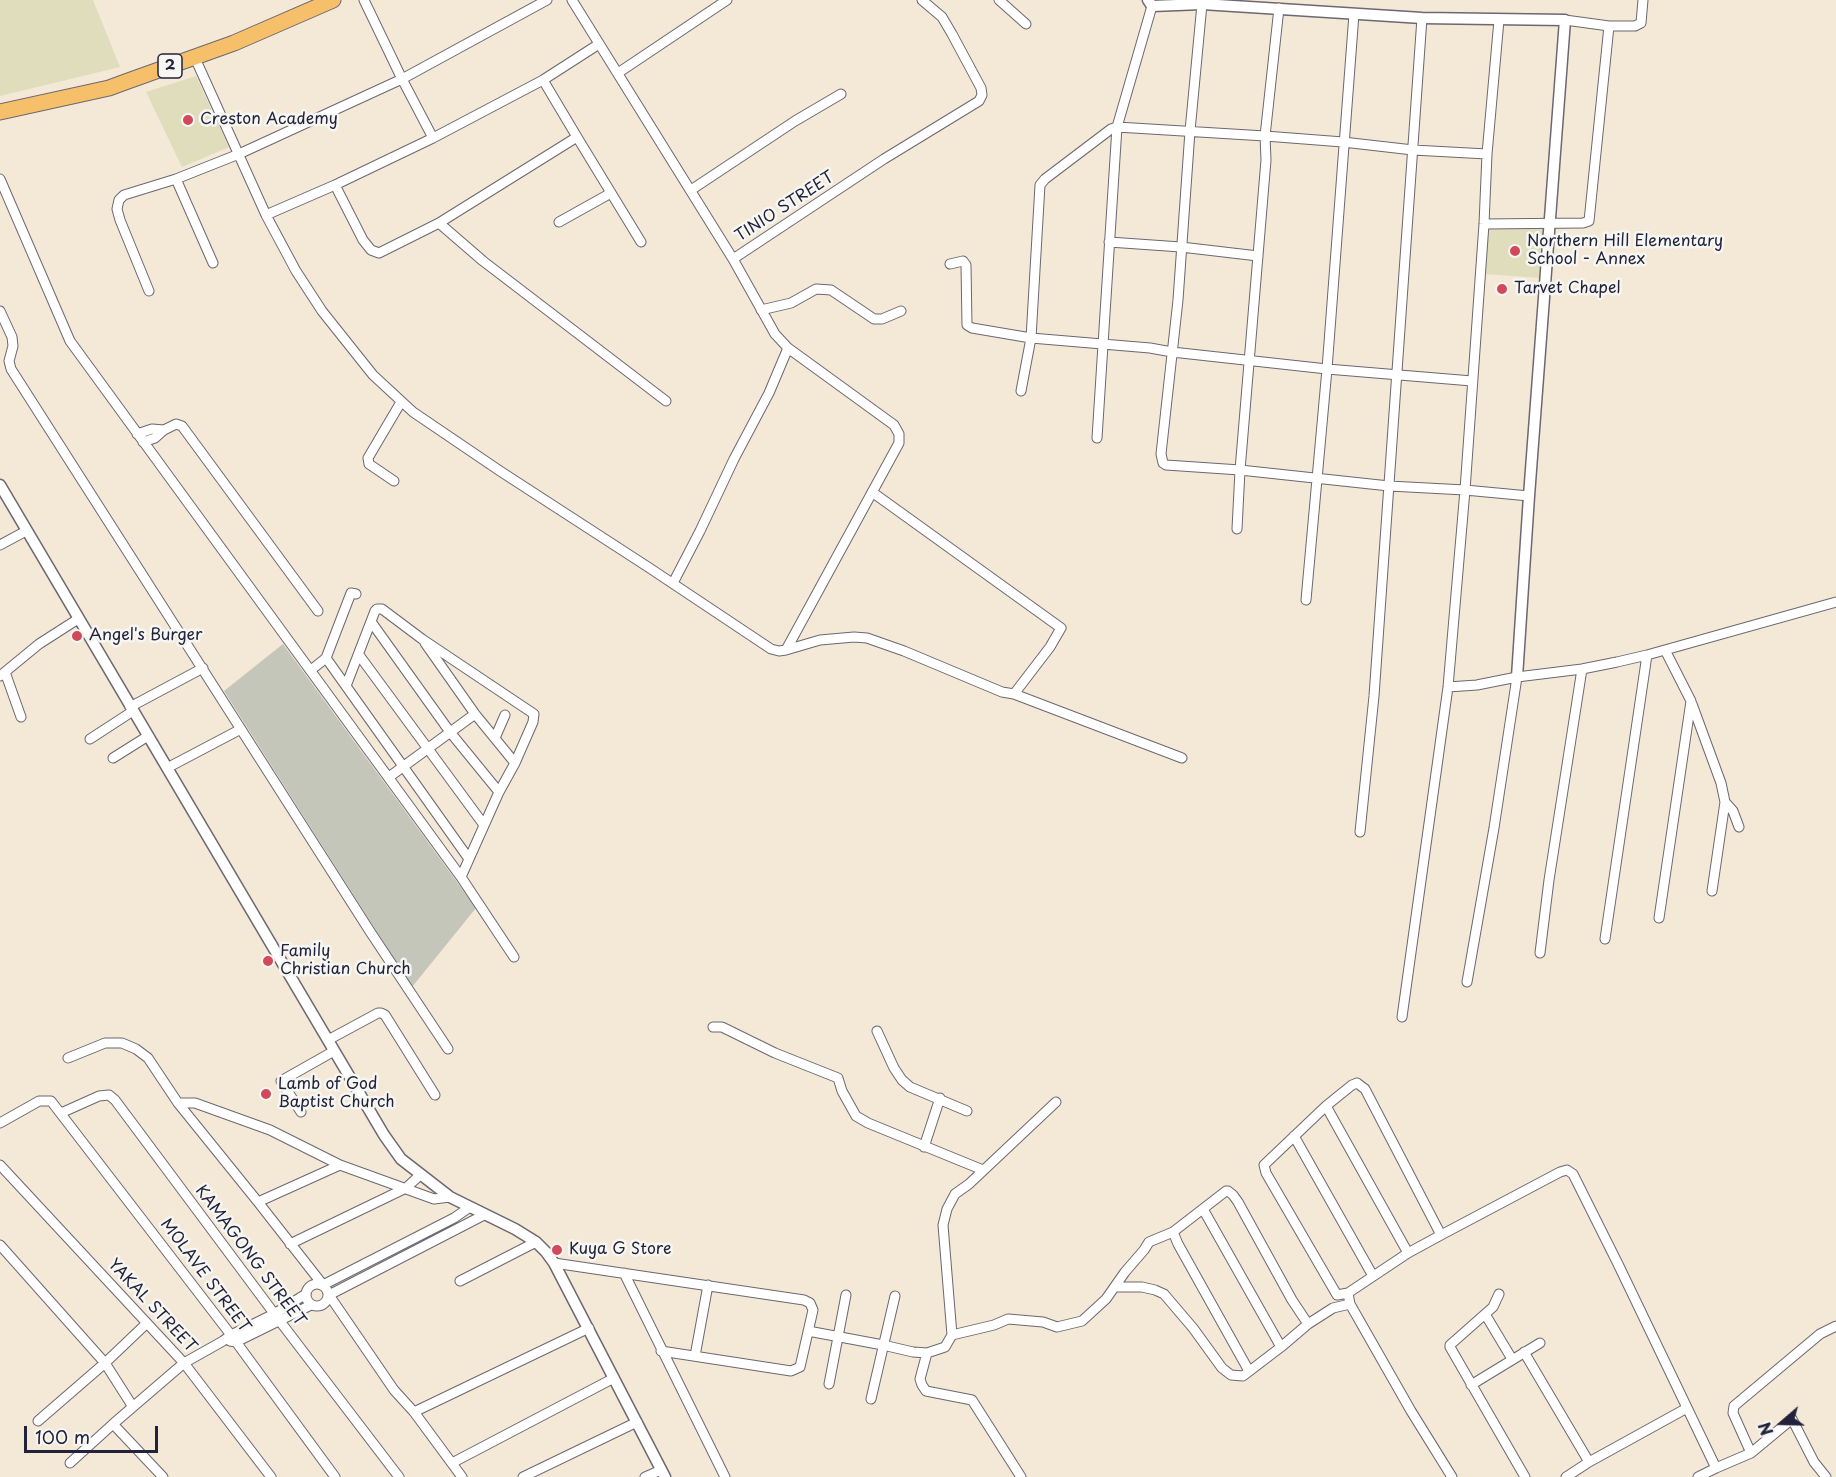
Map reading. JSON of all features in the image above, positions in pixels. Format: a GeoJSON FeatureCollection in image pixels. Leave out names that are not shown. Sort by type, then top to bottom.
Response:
{"type":"FeatureCollection","features":[{"type":"Feature","properties":{"kind":"highway","name":"2"},"geometry":{"type":"LineString","coordinates":[[0,112],[109,88],[252,36],[333,0]]}},
{"type":"Feature","properties":{"kind":"street"},"geometry":{"type":"LineString","coordinates":[[364,0],[433,138]]}},
{"type":"Feature","properties":{"kind":"street"},"geometry":{"type":"LineString","coordinates":[[149,291],[117,209],[118,200],[124,195],[176,179],[239,154],[402,79],[547,0]]}},
{"type":"Feature","properties":{"kind":"street","name":"TINIO STREET"},"geometry":{"type":"LineString","coordinates":[[572,0],[733,259],[884,159],[979,101],[982,95],[981,88],[952,34],[942,17],[922,0]]}},
{"type":"Feature","properties":{"kind":"street"},"geometry":{"type":"LineString","coordinates":[[618,73],[727,0]]}},
{"type":"Feature","properties":{"kind":"street"},"geometry":{"type":"LineString","coordinates":[[999,0],[1026,24]]}},
{"type":"Feature","properties":{"kind":"street"},"geometry":{"type":"LineString","coordinates":[[1097,438],[1117,127],[1150,3],[1279,8],[1422,18],[1565,20],[1635,27],[1642,20],[1643,0]]}},
{"type":"Feature","properties":{"kind":"street"},"geometry":{"type":"LineString","coordinates":[[1202,4],[1161,457],[1163,463],[1389,486],[1529,496]]}},
{"type":"Feature","properties":{"kind":"street"},"geometry":{"type":"LineString","coordinates":[[1237,529],[1266,160],[1265,136],[1279,8]]}},
{"type":"Feature","properties":{"kind":"street"},"geometry":{"type":"LineString","coordinates":[[1306,600],[1327,369],[1354,14]]}},
{"type":"Feature","properties":{"kind":"street"},"geometry":{"type":"LineString","coordinates":[[1360,832],[1374,696],[1422,18]]}},
{"type":"Feature","properties":{"kind":"street"},"geometry":{"type":"LineString","coordinates":[[1402,1017],[1448,687],[1465,490],[1498,20]]}},
{"type":"Feature","properties":{"kind":"street"},"geometry":{"type":"LineString","coordinates":[[1467,982],[1517,677],[1565,20]]}},
{"type":"Feature","properties":{"kind":"street"},"geometry":{"type":"LineString","coordinates":[[1484,224],[1550,224],[1589,221],[1609,26]]}},
{"type":"Feature","properties":{"kind":"street"},"geometry":{"type":"LineString","coordinates":[[266,215],[433,138],[543,80],[599,44]]}},
{"type":"Feature","properties":{"kind":"street"},"geometry":{"type":"LineString","coordinates":[[195,58],[266,215],[301,278],[322,310],[373,375],[401,402],[500,471],[771,649],[786,650],[820,640],[867,638],[1002,692],[1014,694],[1182,758]]}},
{"type":"Feature","properties":{"kind":"street"},"geometry":{"type":"LineString","coordinates":[[543,80],[641,242]]}},
{"type":"Feature","properties":{"kind":"street"},"geometry":{"type":"LineString","coordinates":[[691,190],[795,121],[841,94]]}},
{"type":"Feature","properties":{"kind":"street"},"geometry":{"type":"LineString","coordinates":[[1021,391],[1031,338],[1040,185],[1111,129],[1117,127],[1190,131],[1487,154]]}},
{"type":"Feature","properties":{"kind":"street"},"geometry":{"type":"LineString","coordinates":[[334,185],[363,240],[371,250],[380,252],[439,223],[577,137]]}},
{"type":"Feature","properties":{"kind":"street"},"geometry":{"type":"LineString","coordinates":[[0,179],[67,334],[140,438],[461,877],[514,957]]}},
{"type":"Feature","properties":{"kind":"street"},"geometry":{"type":"LineString","coordinates":[[176,179],[213,263]]}},
{"type":"Feature","properties":{"kind":"street"},"geometry":{"type":"LineString","coordinates":[[559,222],[611,193]]}},
{"type":"Feature","properties":{"kind":"street"},"geometry":{"type":"LineString","coordinates":[[439,223],[483,261],[666,401]]}},
{"type":"Feature","properties":{"kind":"street"},"geometry":{"type":"LineString","coordinates":[[1109,242],[1258,256]]}},
{"type":"Feature","properties":{"kind":"street"},"geometry":{"type":"LineString","coordinates":[[733,259],[775,334],[788,348],[894,425],[899,434],[899,443],[786,650]]}},
{"type":"Feature","properties":{"kind":"street"},"geometry":{"type":"LineString","coordinates":[[950,264],[963,261],[966,265],[968,327],[1031,338],[1150,348],[1327,369],[1473,381]]}},
{"type":"Feature","properties":{"kind":"street"},"geometry":{"type":"LineString","coordinates":[[761,310],[791,303],[816,289],[831,290],[874,319],[882,319],[901,311]]}},
{"type":"Feature","properties":{"kind":"street"},"geometry":{"type":"LineString","coordinates":[[0,311],[12,337],[13,346],[9,361],[11,369],[371,933],[448,1049]]}},
{"type":"Feature","properties":{"kind":"street"},"geometry":{"type":"LineString","coordinates":[[672,583],[769,393],[788,348]]}},
{"type":"Feature","properties":{"kind":"street"},"geometry":{"type":"LineString","coordinates":[[394,481],[369,464],[368,458],[401,402]]}},
{"type":"Feature","properties":{"kind":"street"},"geometry":{"type":"LineString","coordinates":[[140,438],[152,429],[164,430],[176,424],[187,430],[318,611]]}},
{"type":"Feature","properties":{"kind":"street"},"geometry":{"type":"LineString","coordinates":[[1,487],[384,1136],[401,1159],[420,1175],[450,1197],[536,1242],[554,1263],[663,1473],[645,1477]]}},
{"type":"Feature","properties":{"kind":"street"},"geometry":{"type":"LineString","coordinates":[[872,492],[1061,628],[1050,647],[1014,694]]}},
{"type":"Feature","properties":{"kind":"street"},"geometry":{"type":"LineString","coordinates":[[0,545],[26,531]]}},
{"type":"Feature","properties":{"kind":"street"},"geometry":{"type":"LineString","coordinates":[[311,670],[326,658],[351,593],[356,594]]}},
{"type":"Feature","properties":{"kind":"street"},"geometry":{"type":"LineString","coordinates":[[1448,687],[1478,685],[1517,677],[1582,669],[1647,655],[1836,602]]}},
{"type":"Feature","properties":{"kind":"street"},"geometry":{"type":"LineString","coordinates":[[346,686],[375,611],[382,609],[422,639],[534,714],[533,722],[515,763],[499,792],[461,877]]}},
{"type":"Feature","properties":{"kind":"street"},"geometry":{"type":"LineString","coordinates":[[21,717],[2,674],[39,644],[78,618]]}},
{"type":"Feature","properties":{"kind":"street"},"geometry":{"type":"LineString","coordinates":[[372,623],[450,732],[499,792]]}},
{"type":"Feature","properties":{"kind":"street"},"geometry":{"type":"LineString","coordinates":[[422,639],[475,714],[515,763]]}},
{"type":"Feature","properties":{"kind":"street"},"geometry":{"type":"LineString","coordinates":[[1665,650],[1691,702],[1721,783],[1725,802],[1712,891]]}},
{"type":"Feature","properties":{"kind":"street"},"geometry":{"type":"LineString","coordinates":[[359,655],[484,825]]}},
{"type":"Feature","properties":{"kind":"street"},"geometry":{"type":"LineString","coordinates":[[1605,939],[1647,655]]}},
{"type":"Feature","properties":{"kind":"street"},"geometry":{"type":"LineString","coordinates":[[326,658],[470,859]]}},
{"type":"Feature","properties":{"kind":"street"},"geometry":{"type":"LineString","coordinates":[[90,739],[131,709],[203,668]]}},
{"type":"Feature","properties":{"kind":"street"},"geometry":{"type":"LineString","coordinates":[[1540,953],[1582,669]]}},
{"type":"Feature","properties":{"kind":"street"},"geometry":{"type":"LineString","coordinates":[[1659,918],[1691,702]]}},
{"type":"Feature","properties":{"kind":"street"},"geometry":{"type":"LineString","coordinates":[[389,777],[475,714]]}},
{"type":"Feature","properties":{"kind":"street"},"geometry":{"type":"LineString","coordinates":[[495,738],[506,716]]}},
{"type":"Feature","properties":{"kind":"street"},"geometry":{"type":"LineString","coordinates":[[167,768],[242,729]]}},
{"type":"Feature","properties":{"kind":"street"},"geometry":{"type":"LineString","coordinates":[[113,758],[148,736]]}},
{"type":"Feature","properties":{"kind":"street"},"geometry":{"type":"LineString","coordinates":[[1725,802],[1733,811],[1739,827]]}},
{"type":"Feature","properties":{"kind":"street"},"geometry":{"type":"LineString","coordinates":[[328,1040],[378,1013],[385,1015],[435,1095]]}},
{"type":"Feature","properties":{"kind":"street"},"geometry":{"type":"LineString","coordinates":[[713,1027],[722,1027],[775,1053],[838,1078],[842,1091],[856,1116],[982,1170]]}},
{"type":"Feature","properties":{"kind":"street"},"geometry":{"type":"LineString","coordinates":[[877,1031],[902,1080],[910,1087],[967,1111]]}},
{"type":"Feature","properties":{"kind":"street"},"geometry":{"type":"LineString","coordinates":[[68,1058],[105,1043],[122,1043],[148,1058],[178,1103],[328,1291],[328,1295],[394,1390],[414,1412],[462,1477]]}},
{"type":"Feature","properties":{"kind":"street"},"geometry":{"type":"LineString","coordinates":[[301,1112],[281,1082],[334,1051]]}},
{"type":"Feature","properties":{"kind":"street"},"geometry":{"type":"LineString","coordinates":[[1441,1235],[1360,1083],[1352,1085],[1326,1106],[1264,1163],[1264,1168],[1336,1294],[1340,1295],[1348,1293],[1408,1253],[1560,1172],[1567,1170],[1573,1174],[1716,1468]]}},
{"type":"Feature","properties":{"kind":"street","name":"KAMAGONG STREET"},"geometry":{"type":"LineString","coordinates":[[61,1113],[99,1096],[109,1095],[115,1100],[399,1477]]}},
{"type":"Feature","properties":{"kind":"street"},"geometry":{"type":"LineString","coordinates":[[924,1147],[940,1098]]}},
{"type":"Feature","properties":{"kind":"street","name":"MOLAVE STREET"},"geometry":{"type":"LineString","coordinates":[[0,1123],[39,1101],[51,1101],[334,1477]]}},
{"type":"Feature","properties":{"kind":"street"},"geometry":{"type":"LineString","coordinates":[[808,1331],[912,1352],[927,1353],[945,1347],[952,1335],[944,1225],[947,1209],[955,1194],[1056,1102]]}},
{"type":"Feature","properties":{"kind":"street"},"geometry":{"type":"LineString","coordinates":[[178,1103],[195,1103],[270,1130],[340,1165],[434,1199],[450,1197]]}},
{"type":"Feature","properties":{"kind":"street"},"geometry":{"type":"LineString","coordinates":[[1326,1106],[1408,1253]]}},
{"type":"Feature","properties":{"kind":"street"},"geometry":{"type":"LineString","coordinates":[[1294,1136],[1373,1276]]}},
{"type":"Feature","properties":{"kind":"street","name":"YAKAL STREET"},"geometry":{"type":"LineString","coordinates":[[0,1165],[184,1363],[271,1477]]}},
{"type":"Feature","properties":{"kind":"street"},"geometry":{"type":"LineString","coordinates":[[258,1202],[340,1165]]}},
{"type":"Feature","properties":{"kind":"street"},"geometry":{"type":"LineString","coordinates":[[290,1244],[406,1188],[420,1175]]}},
{"type":"Feature","properties":{"kind":"street"},"geometry":{"type":"LineString","coordinates":[[952,1335],[994,1325],[1008,1319],[1043,1322],[1057,1327],[1082,1321],[1106,1299],[1149,1242],[1173,1232],[1226,1191],[1233,1195],[1308,1324]]}},
{"type":"Feature","properties":{"kind":"street"},"geometry":{"type":"LineString","coordinates":[[277,1317],[306,1294],[312,1285],[323,1285],[454,1218],[470,1207]]}},
{"type":"Feature","properties":{"kind":"street"},"geometry":{"type":"LineString","coordinates":[[1203,1209],[1281,1347]]}},
{"type":"Feature","properties":{"kind":"street"},"geometry":{"type":"LineString","coordinates":[[70,1463],[184,1363],[277,1317],[311,1305],[318,1307],[324,1304],[328,1295],[484,1215]]}},
{"type":"Feature","properties":{"kind":"street"},"geometry":{"type":"LineString","coordinates":[[1173,1232],[1249,1371]]}},
{"type":"Feature","properties":{"kind":"street"},"geometry":{"type":"LineString","coordinates":[[460,1281],[536,1242]]}},
{"type":"Feature","properties":{"kind":"street"},"geometry":{"type":"LineString","coordinates":[[0,1245],[105,1363],[133,1407]]}},
{"type":"Feature","properties":{"kind":"street"},"geometry":{"type":"LineString","coordinates":[[554,1263],[804,1300],[810,1303],[813,1310],[801,1367],[791,1371],[661,1351]]}},
{"type":"Feature","properties":{"kind":"street"},"geometry":{"type":"LineString","coordinates":[[624,1273],[725,1477]]}},
{"type":"Feature","properties":{"kind":"street"},"geometry":{"type":"LineString","coordinates":[[695,1356],[708,1285]]}},
{"type":"Feature","properties":{"kind":"street"},"geometry":{"type":"LineString","coordinates":[[1114,1287],[1142,1287],[1164,1294],[1231,1376],[1243,1376],[1316,1317],[1333,1308],[1350,1304]]}},
{"type":"Feature","properties":{"kind":"street"},"geometry":{"type":"LineString","coordinates":[[1348,1293],[1350,1304],[1452,1477]]}},
{"type":"Feature","properties":{"kind":"street"},"geometry":{"type":"LineString","coordinates":[[306,1294],[311,1305]]}},
{"type":"Feature","properties":{"kind":"street"},"geometry":{"type":"LineString","coordinates":[[1499,1294],[1493,1307],[1450,1346],[1470,1385],[1525,1477]]}},
{"type":"Feature","properties":{"kind":"street"},"geometry":{"type":"LineString","coordinates":[[829,1384],[846,1295]]}},
{"type":"Feature","properties":{"kind":"street"},"geometry":{"type":"LineString","coordinates":[[871,1399],[895,1296]]}},
{"type":"Feature","properties":{"kind":"street"},"geometry":{"type":"LineString","coordinates":[[1485,1314],[1512,1359]]}},
{"type":"Feature","properties":{"kind":"street"},"geometry":{"type":"LineString","coordinates":[[38,1421],[147,1323]]}},
{"type":"Feature","properties":{"kind":"street"},"geometry":{"type":"LineString","coordinates":[[1751,1453],[1732,1413],[1734,1406],[1820,1334],[1836,1326]]}},
{"type":"Feature","properties":{"kind":"street"},"geometry":{"type":"LineString","coordinates":[[414,1412],[589,1328]]}},
{"type":"Feature","properties":{"kind":"street"},"geometry":{"type":"LineString","coordinates":[[1470,1385],[1540,1342]]}},
{"type":"Feature","properties":{"kind":"street"},"geometry":{"type":"LineString","coordinates":[[1524,1352],[1589,1462]]}},
{"type":"Feature","properties":{"kind":"street"},"geometry":{"type":"LineString","coordinates":[[927,1353],[920,1379],[926,1391],[972,1400],[1021,1477]]}},
{"type":"Feature","properties":{"kind":"street"},"geometry":{"type":"LineString","coordinates":[[452,1463],[614,1378]]}},
{"type":"Feature","properties":{"kind":"street"},"geometry":{"type":"LineString","coordinates":[[1566,1477],[1687,1408]]}},
{"type":"Feature","properties":{"kind":"street"},"geometry":{"type":"LineString","coordinates":[[1698,1477],[1751,1453],[1792,1419],[1814,1462],[1826,1477]]}},
{"type":"Feature","properties":{"kind":"street"},"geometry":{"type":"LineString","coordinates":[[523,1477],[637,1422]]}},
{"type":"Feature","properties":{"kind":"street"},"geometry":{"type":"LineString","coordinates":[[112,1424],[163,1477]]}},
{"type":"Feature","properties":{"kind":"shaded area"},"geometry":{"type":"Polygon","coordinates":[[[0,0],[93,0],[120,67],[0,96],[0,0]]]}},
{"type":"Feature","properties":{"kind":"shaded area","name":"Creston Academy"},"geometry":{"type":"Polygon","coordinates":[[[196,76],[229,147],[182,167],[146,92],[196,76]]]}},
{"type":"Feature","properties":{"kind":"shaded area","name":"Northern Hill Elementary School - Annex"},"geometry":{"type":"Polygon","coordinates":[[[1489,224],[1544,228],[1541,278],[1485,274],[1489,224]]]}},
{"type":"Feature","properties":{"kind":"shaded area"},"geometry":{"type":"Polygon","coordinates":[[[283,644],[476,908],[412,987],[224,691],[283,644]]]}},
{"type":"Feature","properties":{"kind":"place","name":"Creston Academy"},"geometry":{"type":"Point","coordinates":[188,120]}},
{"type":"Feature","properties":{"kind":"place","name":"Northern Hill Elementary School - Annex"},"geometry":{"type":"Point","coordinates":[1515,251]}},
{"type":"Feature","properties":{"kind":"place","name":"Tarvet Chapel"},"geometry":{"type":"Point","coordinates":[1502,289]}},
{"type":"Feature","properties":{"kind":"place","name":"Angel's Burger"},"geometry":{"type":"Point","coordinates":[77,636]}},
{"type":"Feature","properties":{"kind":"place","name":"Family Christian Church"},"geometry":{"type":"Point","coordinates":[268,961]}},
{"type":"Feature","properties":{"kind":"place","name":"Lamb of God Baptist Church"},"geometry":{"type":"Point","coordinates":[266,1094]}},
{"type":"Feature","properties":{"kind":"place","name":"Kuya G Store"},"geometry":{"type":"Point","coordinates":[557,1250]}}]}
